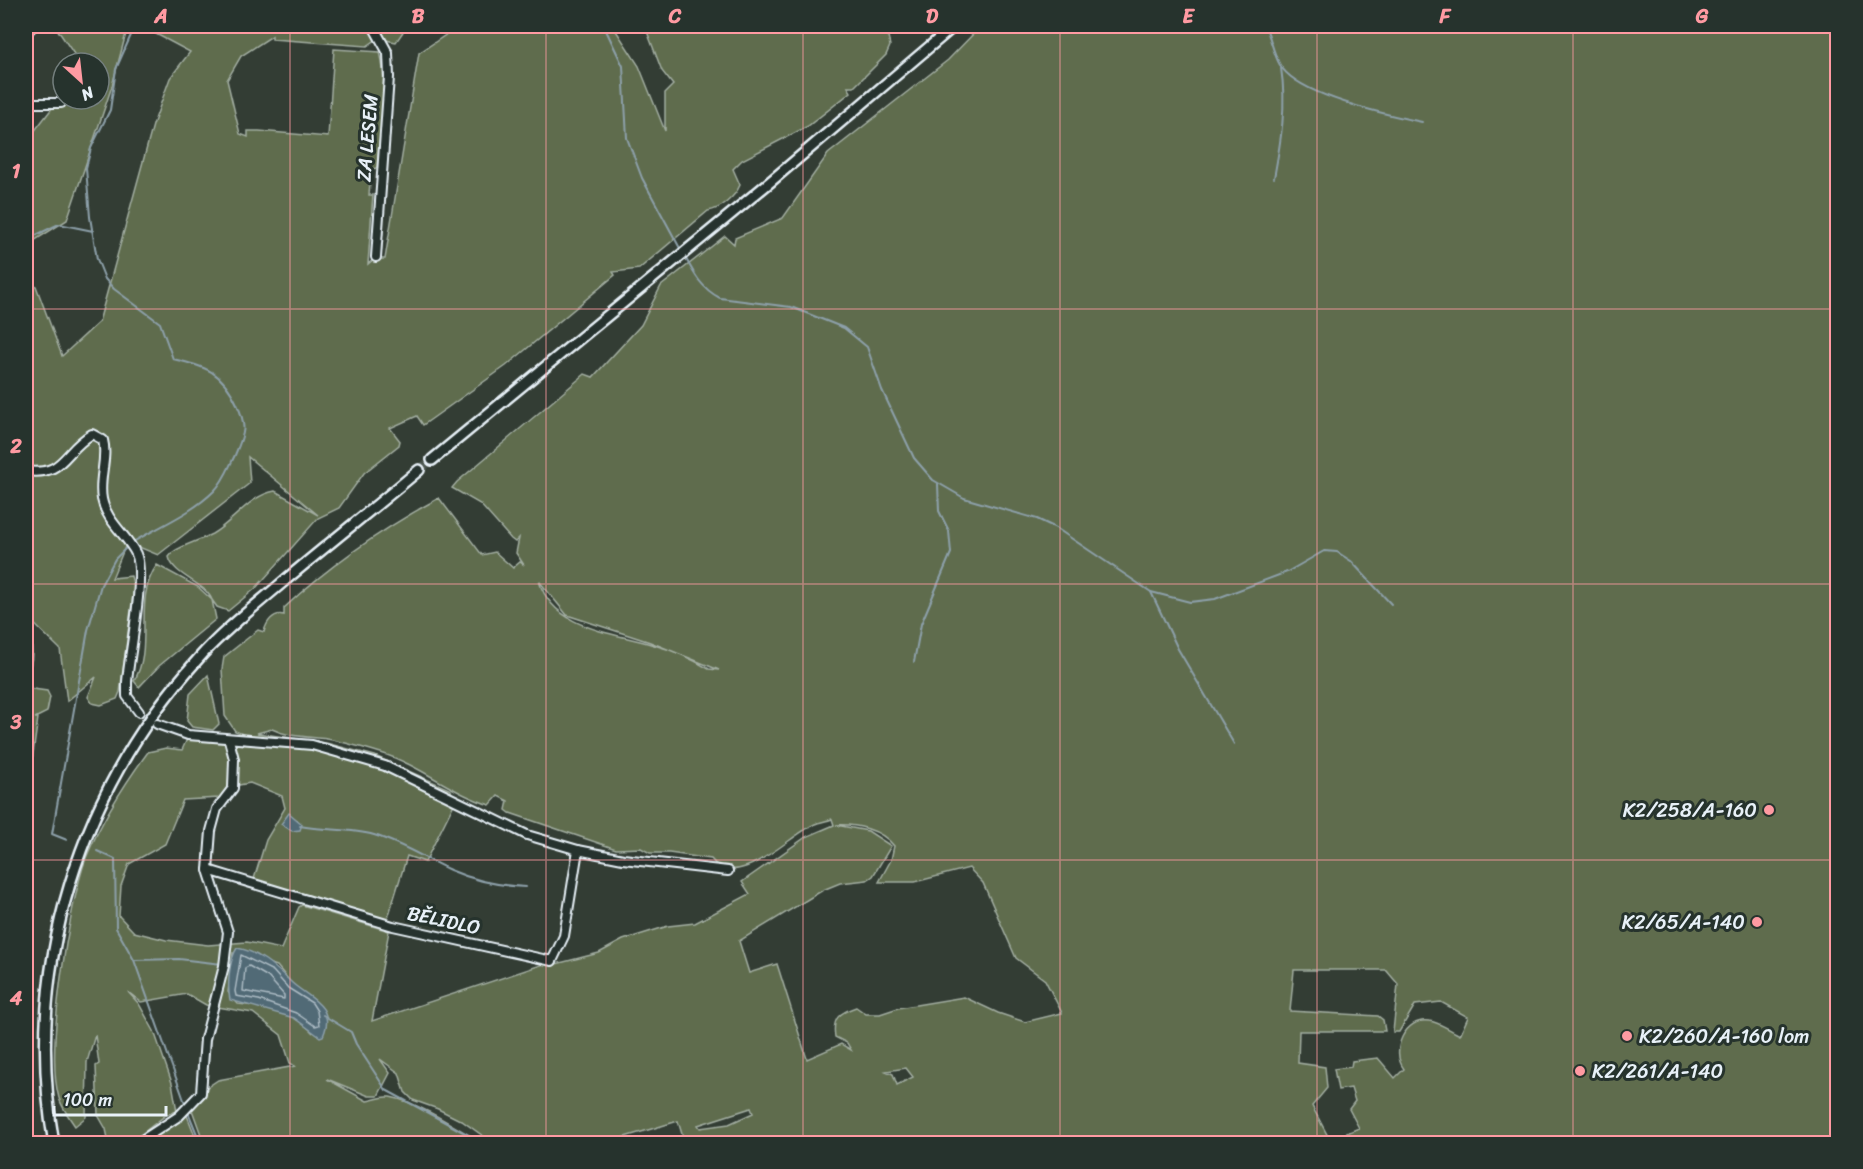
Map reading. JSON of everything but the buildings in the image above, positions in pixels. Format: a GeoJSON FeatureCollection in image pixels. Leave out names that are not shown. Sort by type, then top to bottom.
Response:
{"type":"FeatureCollection","features":[{"type":"Feature","properties":{"kind":"main road"},"geometry":{"type":"LineString","coordinates":[[432,460],[770,182],[954,26]]}},
{"type":"Feature","properties":{"kind":"main road"},"geometry":{"type":"LineString","coordinates":[[54,1143],[48,1102],[46,1018],[58,923],[83,842],[120,765],[155,710],[221,636],[419,470]]}},
{"type":"Feature","properties":{"kind":"street"},"geometry":{"type":"LineString","coordinates":[[26,33],[33,26]]}},
{"type":"Feature","properties":{"kind":"street","name":"ZA LESEM"},"geometry":{"type":"LineString","coordinates":[[373,26],[388,53],[389,77],[376,257]]}},
{"type":"Feature","properties":{"kind":"street"},"geometry":{"type":"LineString","coordinates":[[26,103],[51,103]]}},
{"type":"Feature","properties":{"kind":"street"},"geometry":{"type":"LineString","coordinates":[[26,471],[42,473],[54,470],[78,442],[92,434],[103,440],[106,450],[101,478],[102,501],[108,514],[137,555],[140,577],[127,682],[127,696],[139,712]]}},
{"type":"Feature","properties":{"kind":"street"},"geometry":{"type":"LineString","coordinates":[[157,724],[174,732],[229,740],[312,745],[385,766],[527,835],[578,850],[623,859],[728,871]]}},
{"type":"Feature","properties":{"kind":"street"},"geometry":{"type":"LineString","coordinates":[[136,1143],[179,1116],[201,1093],[205,1040],[224,966],[228,932],[208,870],[211,831],[217,809],[233,788],[234,759],[229,740]]}},
{"type":"Feature","properties":{"kind":"street","name":"BĚLIDLO"},"geometry":{"type":"LineString","coordinates":[[208,870],[393,926],[552,961],[564,936],[578,850]]}},
{"type":"Feature","properties":{"kind":"green space"},"geometry":{"type":"Polygon","coordinates":[[[55,26],[128,26],[111,89],[111,51],[72,51],[55,26]]]}},
{"type":"Feature","properties":{"kind":"green space"},"geometry":{"type":"Polygon","coordinates":[[[141,26],[367,26],[377,39],[367,46],[272,39],[272,36],[241,56],[227,80],[240,134],[248,137],[248,131],[259,131],[328,137],[334,49],[380,52],[384,94],[377,168],[371,169],[369,195],[373,195],[368,264],[374,259],[385,259],[419,53],[459,26],[613,26],[639,66],[665,131],[665,93],[673,85],[662,71],[645,26],[886,26],[890,46],[886,55],[854,87],[848,87],[851,92],[808,126],[742,160],[733,169],[740,185],[723,205],[708,211],[639,269],[613,272],[615,275],[506,366],[423,425],[417,416],[390,428],[400,441],[399,445],[364,473],[339,508],[318,518],[256,588],[228,611],[217,607],[203,588],[176,569],[169,557],[173,552],[212,534],[250,503],[275,491],[318,515],[248,457],[250,483],[158,555],[127,542],[112,578],[131,576],[134,587],[120,692],[117,699],[101,705],[92,703],[88,697],[96,677],[67,701],[60,649],[26,616],[26,286],[36,286],[62,356],[99,322],[153,125],[170,78],[190,52],[141,26]]]}},
{"type":"Feature","properties":{"kind":"green space"},"geometry":{"type":"Polygon","coordinates":[[[376,26],[407,26],[396,42],[386,40],[376,26]]]}},
{"type":"Feature","properties":{"kind":"green space"},"geometry":{"type":"Polygon","coordinates":[[[981,26],[1837,26],[1837,1143],[685,1144],[678,1121],[605,1143],[493,1143],[462,1121],[413,1100],[405,1092],[399,1073],[380,1059],[390,1073],[378,1096],[369,1096],[327,1079],[367,1101],[390,1097],[413,1104],[482,1143],[204,1143],[191,1107],[203,1090],[218,1080],[295,1066],[290,1063],[281,1035],[253,1013],[206,1005],[187,994],[141,1002],[128,992],[139,1004],[154,1031],[172,1083],[177,1111],[166,1115],[130,1143],[109,1143],[106,1129],[98,1115],[96,1066],[99,1064],[95,1035],[87,1062],[86,1117],[75,1126],[59,1098],[55,1076],[55,1048],[66,942],[79,880],[99,830],[130,777],[148,752],[166,748],[182,750],[187,739],[225,743],[243,734],[235,731],[225,716],[222,669],[224,657],[258,630],[264,632],[271,619],[280,614],[284,615],[284,608],[339,562],[398,522],[439,498],[482,555],[495,552],[513,568],[520,562],[524,565],[516,553],[519,538],[515,542],[480,504],[452,488],[457,482],[585,374],[593,377],[641,325],[661,286],[725,236],[734,244],[735,238],[783,218],[828,154],[948,60],[981,26]],[[539,581],[547,597],[558,610],[571,619],[604,632],[671,650],[567,615],[539,581]],[[680,654],[709,669],[719,670],[680,654]],[[272,729],[257,733],[326,743],[375,756],[451,790],[454,804],[425,862],[407,856],[387,921],[254,879],[266,840],[285,808],[282,796],[250,783],[239,785],[220,798],[183,800],[165,844],[129,864],[121,886],[119,916],[134,932],[166,940],[208,945],[247,942],[281,949],[299,907],[302,905],[389,931],[372,1021],[547,963],[556,964],[599,953],[623,940],[668,926],[695,923],[750,894],[742,882],[806,837],[834,825],[832,819],[815,824],[763,859],[734,870],[722,868],[711,859],[669,853],[650,853],[641,848],[616,849],[510,813],[506,810],[508,801],[498,796],[490,805],[476,800],[395,758],[361,747],[327,739],[292,735],[272,729]],[[836,825],[868,831],[891,846],[873,876],[867,880],[840,883],[823,890],[739,941],[749,973],[777,964],[807,1059],[841,1044],[851,1050],[847,1043],[835,1037],[834,1031],[838,1017],[856,1007],[866,1014],[880,1014],[898,1008],[964,997],[998,1013],[1025,1022],[1062,1013],[1045,980],[1016,958],[983,883],[969,868],[915,882],[879,882],[891,860],[894,846],[882,835],[868,829],[852,825],[836,825]],[[233,953],[228,992],[238,1004],[278,1012],[298,1020],[313,1033],[292,984],[277,966],[233,953]],[[1294,970],[1290,1011],[1378,1016],[1383,1020],[1385,1031],[1299,1031],[1298,1063],[1325,1067],[1327,1088],[1312,1106],[1330,1140],[1359,1128],[1349,1109],[1355,1101],[1351,1088],[1338,1090],[1334,1069],[1351,1067],[1352,1061],[1378,1058],[1395,1078],[1404,1069],[1400,1062],[1399,1045],[1402,1037],[1413,1024],[1429,1021],[1460,1035],[1468,1017],[1441,1002],[1415,1005],[1399,1032],[1393,1032],[1398,984],[1386,970],[1294,970]],[[906,1068],[886,1071],[893,1074],[897,1085],[913,1077],[906,1068]],[[751,1108],[698,1125],[700,1128],[729,1124],[753,1113],[751,1108]]]}},
{"type":"Feature","properties":{"kind":"green space"},"geometry":{"type":"Polygon","coordinates":[[[51,110],[104,111],[67,220],[26,246],[26,142],[51,110]]]}},
{"type":"Feature","properties":{"kind":"green space"},"geometry":{"type":"Polygon","coordinates":[[[157,565],[198,587],[212,600],[216,619],[159,666],[139,687],[134,681],[143,653],[146,593],[157,565]]]}},
{"type":"Feature","properties":{"kind":"green space"},"geometry":{"type":"Polygon","coordinates":[[[26,630],[29,634],[32,652],[29,670],[26,674],[26,630]]]}},
{"type":"Feature","properties":{"kind":"green space"},"geometry":{"type":"Polygon","coordinates":[[[208,675],[219,724],[213,730],[192,727],[187,721],[190,694],[208,675]]]}},
{"type":"Feature","properties":{"kind":"green space"},"geometry":{"type":"Polygon","coordinates":[[[26,688],[47,691],[50,697],[47,712],[35,718],[38,718],[32,761],[26,761],[26,688]]]}},
{"type":"Feature","properties":{"kind":"green space"},"geometry":{"type":"Polygon","coordinates":[[[186,1113],[198,1143],[140,1144],[186,1113]]]}},
{"type":"Feature","properties":{"kind":"water"},"geometry":{"type":"Polygon","coordinates":[[[289,813],[302,824],[300,830],[292,831],[281,824],[289,813]]]}},
{"type":"Feature","properties":{"kind":"water"},"geometry":{"type":"Polygon","coordinates":[[[237,948],[267,961],[319,1003],[326,1017],[323,1036],[320,1037],[294,1018],[230,1000],[229,973],[237,948]]]}},
{"type":"Feature","properties":{"kind":"waterway"},"geometry":{"type":"LineString","coordinates":[[133,542],[186,513],[214,491],[228,469],[241,441],[243,430],[240,412],[225,384],[219,377],[204,368],[173,359],[160,323],[114,289],[105,279],[97,259],[90,217],[86,168],[91,148],[110,110],[116,69],[135,26]]}},
{"type":"Feature","properties":{"kind":"waterway"},"geometry":{"type":"LineString","coordinates":[[604,26],[623,66],[627,138],[642,178],[682,252]]}},
{"type":"Feature","properties":{"kind":"waterway"},"geometry":{"type":"LineString","coordinates":[[1265,26],[1280,65],[1290,76],[1305,86],[1345,103],[1422,122]]}},
{"type":"Feature","properties":{"kind":"waterway"},"geometry":{"type":"LineString","coordinates":[[1274,178],[1283,109],[1281,68]]}},
{"type":"Feature","properties":{"kind":"waterway"},"geometry":{"type":"LineString","coordinates":[[26,244],[30,238],[59,224],[93,231]]}},
{"type":"Feature","properties":{"kind":"waterway"},"geometry":{"type":"LineString","coordinates":[[685,257],[703,286],[720,298],[791,307],[844,328],[867,347],[882,390],[914,458],[933,480],[964,498],[1037,519],[1056,528],[1151,592],[1190,602],[1215,599],[1287,572],[1324,551],[1337,552],[1351,561],[1391,604]]}},
{"type":"Feature","properties":{"kind":"waterway"},"geometry":{"type":"LineString","coordinates":[[914,662],[921,624],[951,553],[949,531],[939,511],[938,484]]}},
{"type":"Feature","properties":{"kind":"waterway"},"geometry":{"type":"LineString","coordinates":[[67,840],[52,834],[88,630],[101,585],[115,559],[128,546]]}},
{"type":"Feature","properties":{"kind":"waterway"},"geometry":{"type":"LineString","coordinates":[[1151,592],[1178,649],[1234,744]]}},
{"type":"Feature","properties":{"kind":"waterway"},"geometry":{"type":"LineString","coordinates":[[300,826],[374,835],[468,877],[497,884],[526,887]]}},
{"type":"Feature","properties":{"kind":"waterway"},"geometry":{"type":"LineString","coordinates":[[97,851],[115,859],[116,928],[134,960],[185,1103]]}},
{"type":"Feature","properties":{"kind":"waterway"},"geometry":{"type":"LineString","coordinates":[[134,960],[179,959],[222,964]]}},
{"type":"Feature","properties":{"kind":"waterway"},"geometry":{"type":"LineString","coordinates":[[323,1015],[351,1032],[356,1044],[386,1090],[485,1144]]}},
{"type":"Feature","properties":{"kind":"waterway"},"geometry":{"type":"LineString","coordinates":[[188,1112],[201,1144]]}},
{"type":"Feature","properties":{"kind":"tunnel"},"geometry":{"type":"LineString","coordinates":[[419,470],[432,460]]}},
{"type":"Feature","properties":{"kind":"place","name":"K2/258/A-160"},"geometry":{"type":"Point","coordinates":[1769,810]}},
{"type":"Feature","properties":{"kind":"place","name":"K2/65/A-140"},"geometry":{"type":"Point","coordinates":[1757,922]}},
{"type":"Feature","properties":{"kind":"place","name":"K2/260/A-160 lom"},"geometry":{"type":"Point","coordinates":[1627,1036]}},
{"type":"Feature","properties":{"kind":"place","name":"K2/261/A-140"},"geometry":{"type":"Point","coordinates":[1580,1071]}}]}
